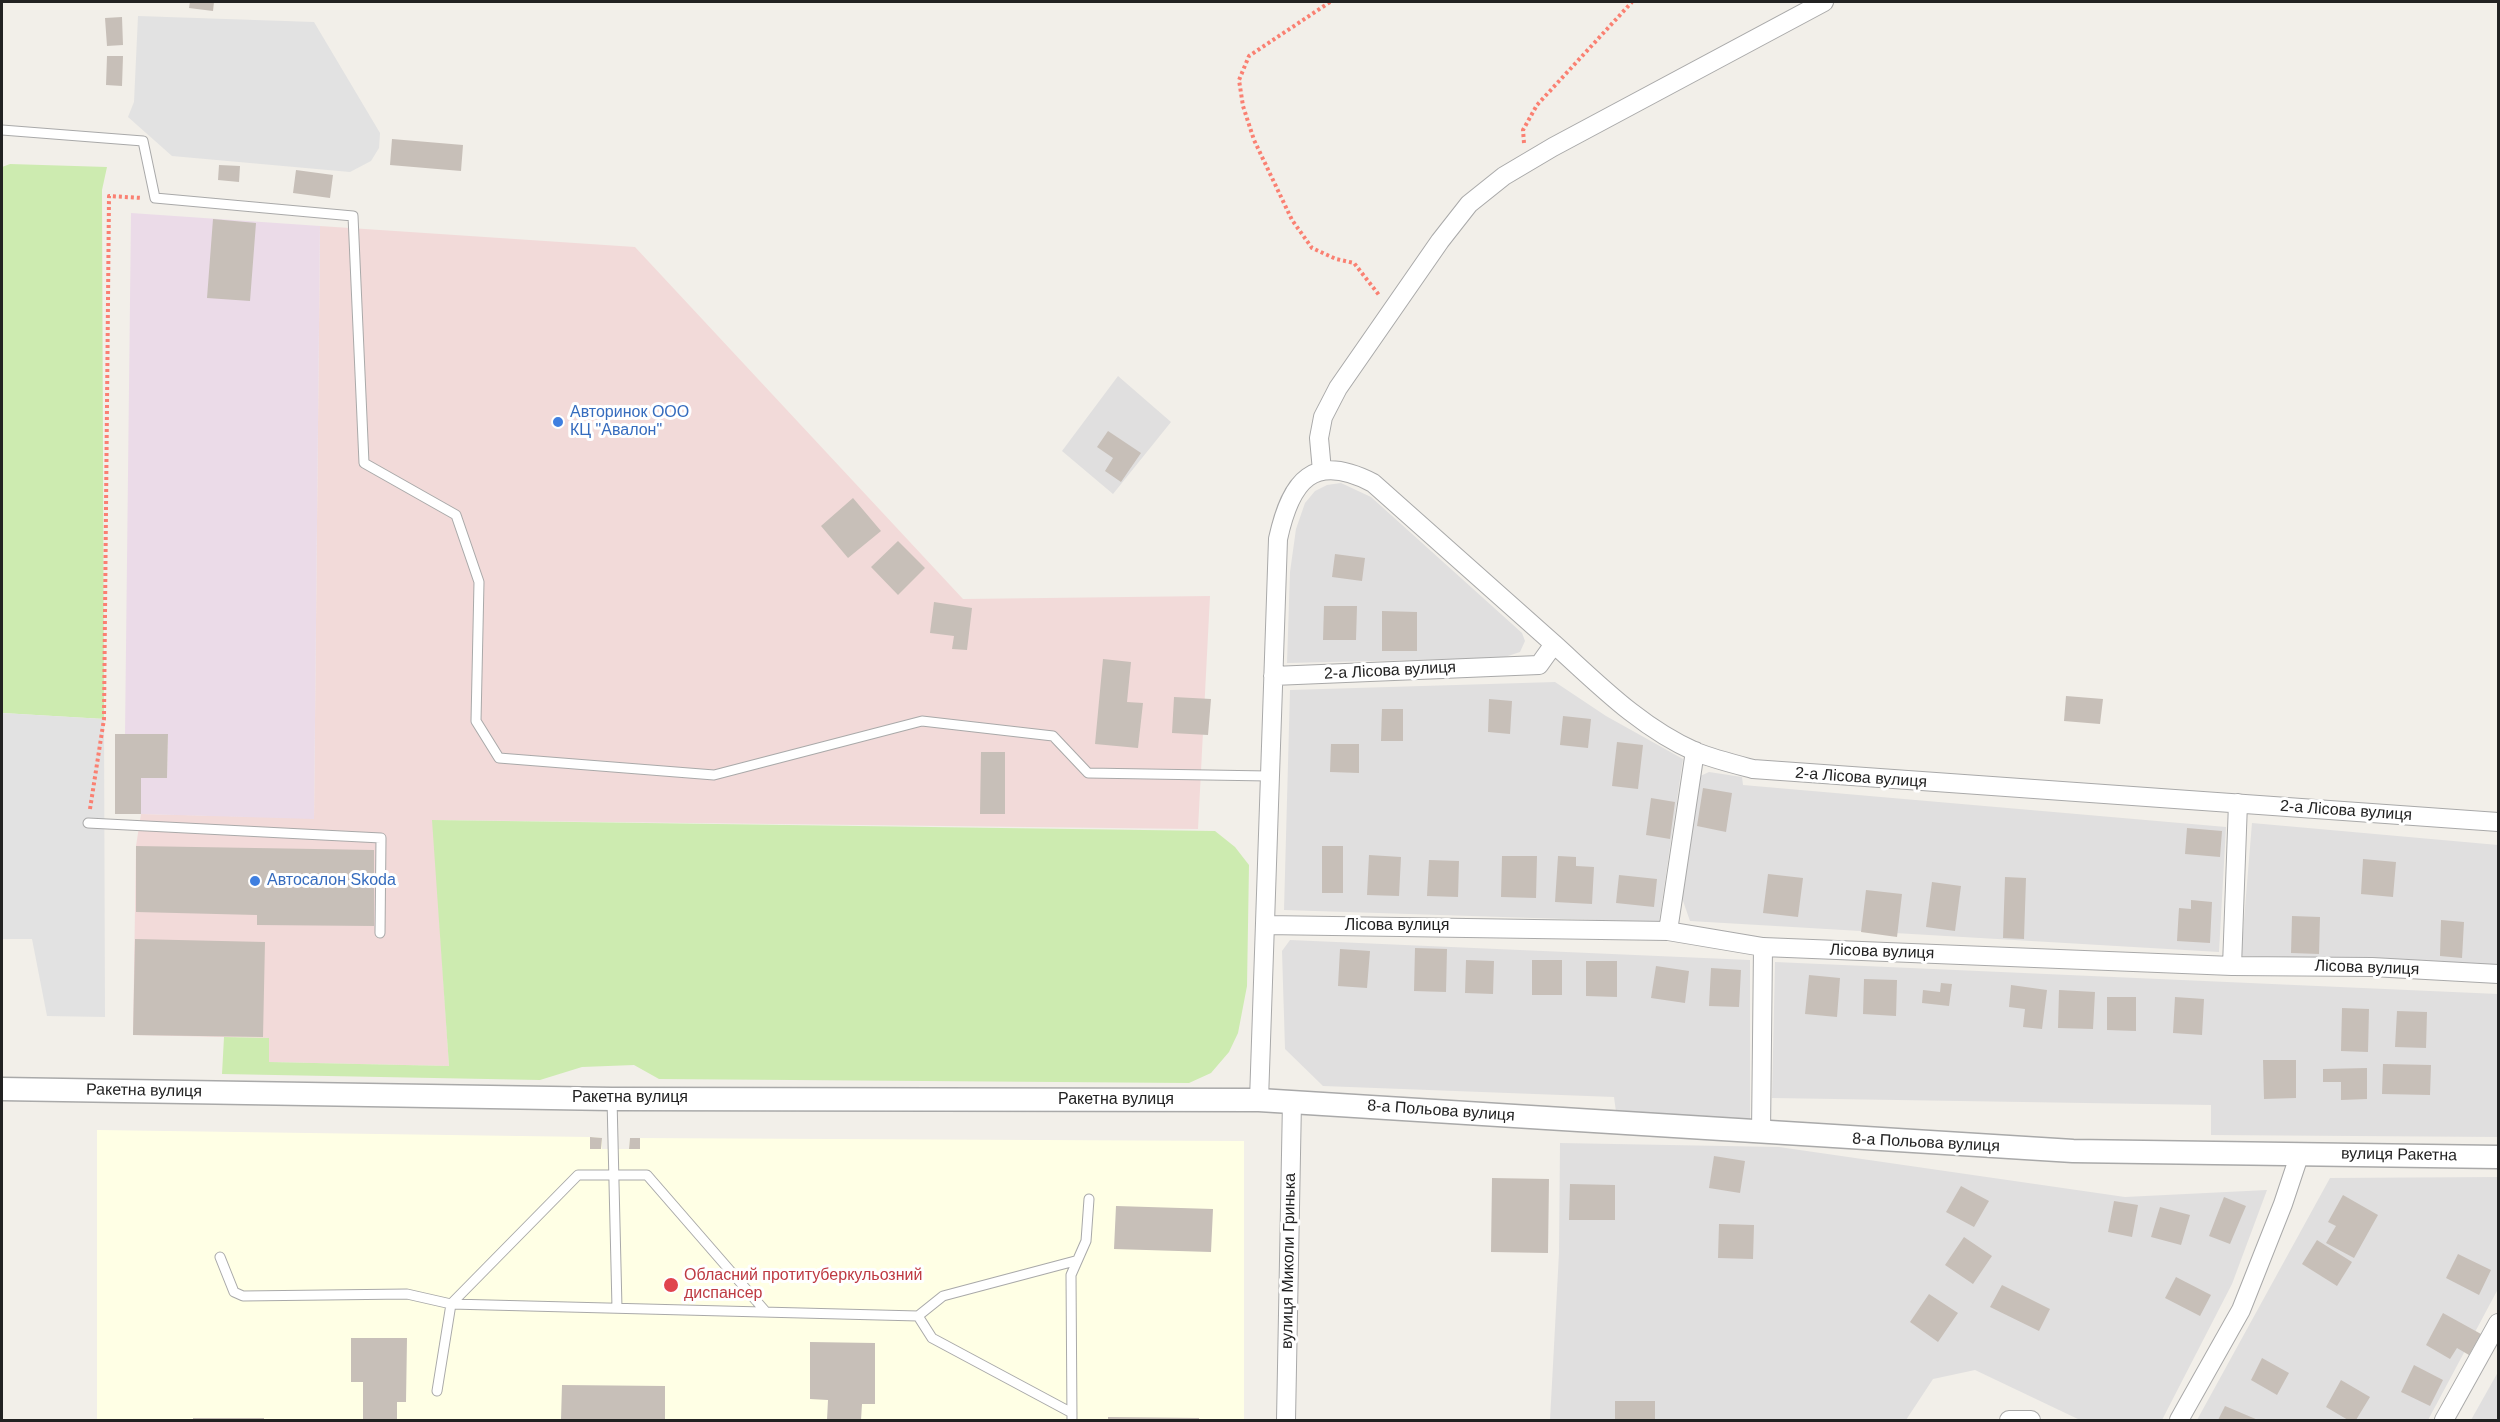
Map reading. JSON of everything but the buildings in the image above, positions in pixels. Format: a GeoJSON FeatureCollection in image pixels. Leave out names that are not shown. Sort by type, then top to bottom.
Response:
{"type":"FeatureCollection","features":[{"type":"Feature","properties":{"kind":"street"},"geometry":{"type":"LineString","coordinates":[[1322,471],[1319,438],[1323,417],[1338,388],[1440,241],[1469,204],[1504,176],[1525,164],[1824,2]]}},
{"type":"Feature","properties":{"kind":"street"},"geometry":{"type":"LineString","coordinates":[[1259,1100],[1266,925],[1268,776],[1278,538],[1294,491],[1303,481],[1322,471],[1341,469],[1373,483],[1554,644]]}},
{"type":"Feature","properties":{"kind":"street","name":"2-а Лісова вулиця"},"geometry":{"type":"LineString","coordinates":[[1273,676],[1539,665],[1554,644],[1619,703],[1655,729],[1695,751],[1753,769],[2115,797],[2238,803],[2499,822]]}},
{"type":"Feature","properties":{"kind":"street"},"geometry":{"type":"LineString","coordinates":[[1668,931],[1695,751]]}},
{"type":"Feature","properties":{"kind":"street"},"geometry":{"type":"LineString","coordinates":[[2232,966],[2238,803]]}},
{"type":"Feature","properties":{"kind":"street","name":"Лісова вулиця"},"geometry":{"type":"LineString","coordinates":[[1266,925],[1668,931],[1763,947],[2232,966],[2372,967],[2499,974]]}},
{"type":"Feature","properties":{"kind":"street"},"geometry":{"type":"LineString","coordinates":[[1761,1133],[1763,947]]}},
{"type":"Feature","properties":{"kind":"street","name":"Ракетна вулиця"},"geometry":{"type":"LineString","coordinates":[[2,1089],[612,1099],[1259,1100]]}},
{"type":"Feature","properties":{"kind":"street","name":"8-а Польова вулиця"},"geometry":{"type":"LineString","coordinates":[[1259,1100],[2073,1151],[2300,1153]]}},
{"type":"Feature","properties":{"kind":"street","name":"вулиця Миколи Гринька"},"geometry":{"type":"LineString","coordinates":[[1286,1420],[1292,1101]]}},
{"type":"Feature","properties":{"kind":"street"},"geometry":{"type":"LineString","coordinates":[[2179,1420],[2241,1310],[2283,1204],[2300,1153]]}},
{"type":"Feature","properties":{"kind":"street","name":"вулиця Ракетна"},"geometry":{"type":"LineString","coordinates":[[2300,1153],[2499,1157]]}},
{"type":"Feature","properties":{"kind":"street"},"geometry":{"type":"LineString","coordinates":[[2444,1420],[2499,1323]]}},
{"type":"Feature","properties":{"kind":"street"},"geometry":{"type":"LineString","coordinates":[[2009,1420],[2031,1420]]}},
{"type":"Feature","properties":{"kind":"lane"},"geometry":{"type":"LineString","coordinates":[[2,130],[146,138],[155,198],[353,216],[364,463],[456,515],[479,582],[476,721],[499,758],[714,775],[922,721],[1053,736],[1088,772],[1268,776]]}},
{"type":"Feature","properties":{"kind":"lane"},"geometry":{"type":"LineString","coordinates":[[88,823],[381,838],[380,933]]}},
{"type":"Feature","properties":{"kind":"lane"},"geometry":{"type":"LineString","coordinates":[[612,1099],[617,1308]]}},
{"type":"Feature","properties":{"kind":"lane"},"geometry":{"type":"LineString","coordinates":[[436,1391],[452,1304],[578,1175],[647,1175],[766,1312]]}},
{"type":"Feature","properties":{"kind":"lane"},"geometry":{"type":"LineString","coordinates":[[918,1316],[932,1338],[1072,1417],[1071,1275],[1075,1261],[1086,1241],[1089,1199]]}},
{"type":"Feature","properties":{"kind":"lane"},"geometry":{"type":"LineString","coordinates":[[220,1257],[234,1292],[243,1296],[407,1294],[452,1304],[918,1316],[943,1296],[1075,1261]]}},
{"type":"Feature","properties":{"kind":"path"},"geometry":{"type":"LineString","coordinates":[[1330,2],[1248,56],[1239,80],[1243,106],[1254,140],[1292,220],[1305,239],[1312,248],[1336,259],[1354,263],[1372,282],[1390,313]]}},
{"type":"Feature","properties":{"kind":"path"},"geometry":{"type":"LineString","coordinates":[[1525,164],[1523,130],[1537,105],[1632,2]]}},
{"type":"Feature","properties":{"kind":"path"},"geometry":{"type":"LineString","coordinates":[[88,823],[104,719],[109,196],[155,198]]}},
{"type":"Feature","properties":{"kind":"shaded area"},"geometry":{"type":"Polygon","coordinates":[[[138,16],[314,22],[380,133],[379,148],[371,161],[350,172],[172,156],[128,117],[134,102],[138,16]]]}},
{"type":"Feature","properties":{"kind":"shaded area"},"geometry":{"type":"Polygon","coordinates":[[[131,213],[320,226],[314,819],[141,814],[141,778],[167,778],[168,734],[125,734],[131,213]]]}},
{"type":"Feature","properties":{"kind":"shaded area","name":"Авторинок ООО КЦ \"Авалон\""},"geometry":{"type":"Polygon","coordinates":[[[320,226],[635,247],[963,599],[1210,596],[1198,829],[433,820],[449,1066],[268,1062],[269,1038],[133,1035],[136,846],[141,814],[314,818],[320,226]]]}},
{"type":"Feature","properties":{"kind":"shaded area"},"geometry":{"type":"Polygon","coordinates":[[[1118,376],[1171,422],[1113,494],[1062,451],[1118,376]]]}},
{"type":"Feature","properties":{"kind":"shaded area"},"geometry":{"type":"Polygon","coordinates":[[[1341,483],[1371,497],[1522,633],[1525,641],[1520,652],[1502,658],[1287,663],[1290,572],[1296,529],[1305,503],[1315,491],[1327,485],[1341,483]]]}},
{"type":"Feature","properties":{"kind":"shaded area"},"geometry":{"type":"Polygon","coordinates":[[[1555,682],[1606,716],[1683,759],[1659,922],[1284,910],[1290,690],[1555,682]]]}},
{"type":"Feature","properties":{"kind":"shaded area"},"geometry":{"type":"Polygon","coordinates":[[[2,713],[104,719],[105,1017],[47,1016],[32,939],[2,939],[2,713]]]}},
{"type":"Feature","properties":{"kind":"shaded area"},"geometry":{"type":"Polygon","coordinates":[[[1709,772],[1742,777],[1743,785],[2226,827],[2219,952],[1690,921],[1682,898],[1696,778],[1709,772]]]}},
{"type":"Feature","properties":{"kind":"shaded area"},"geometry":{"type":"Polygon","coordinates":[[[2252,823],[2498,845],[2498,968],[2241,956],[2252,823]]]}},
{"type":"Feature","properties":{"kind":"shaded area"},"geometry":{"type":"Polygon","coordinates":[[[1290,940],[1750,960],[1750,1121],[1616,1112],[1614,1097],[1323,1086],[1285,1049],[1282,951],[1290,940]]]}},
{"type":"Feature","properties":{"kind":"shaded area"},"geometry":{"type":"Polygon","coordinates":[[[1775,962],[2498,994],[2498,1137],[2211,1135],[2211,1105],[1772,1098],[1775,962]]]}},
{"type":"Feature","properties":{"kind":"shaded area","name":"Обласний протитуберкульозний диспансер"},"geometry":{"type":"Polygon","coordinates":[[[97,1130],[590,1137],[602,1138],[602,1149],[629,1149],[630,1138],[1244,1141],[1244,1420],[97,1420],[97,1130]]]}},
{"type":"Feature","properties":{"kind":"shaded area"},"geometry":{"type":"Polygon","coordinates":[[[1560,1143],[1779,1147],[2125,1197],[2267,1190],[2232,1284],[2162,1420],[2080,1420],[1975,1370],[1933,1379],[1906,1420],[1550,1420],[1559,1253],[1560,1143]]]}},
{"type":"Feature","properties":{"kind":"shaded area"},"geometry":{"type":"Polygon","coordinates":[[[2498,1177],[2498,1289],[2428,1420],[2197,1420],[2330,1178],[2498,1177]]]}},
{"type":"Feature","properties":{"kind":"shaded area"},"geometry":{"type":"Polygon","coordinates":[[[2498,1372],[2498,1420],[2471,1420],[2498,1372]]]}},
{"type":"Feature","properties":{"kind":"green space"},"geometry":{"type":"Polygon","coordinates":[[[10,164],[107,167],[102,190],[104,719],[2,713],[2,167],[10,164]]]}},
{"type":"Feature","properties":{"kind":"green space"},"geometry":{"type":"Polygon","coordinates":[[[432,820],[1215,831],[1235,847],[1249,865],[1247,986],[1238,1033],[1229,1052],[1211,1073],[1189,1083],[659,1079],[634,1065],[582,1067],[540,1080],[222,1074],[224,1037],[269,1038],[269,1062],[449,1066],[432,820]]]}},
{"type":"Feature","properties":{"kind":"place","name":"Авторинок ООО КЦ \"Авалон\""},"geometry":{"type":"Point","coordinates":[558,422]}},
{"type":"Feature","properties":{"kind":"place","name":"Автосалон Skoda"},"geometry":{"type":"Point","coordinates":[255,881]}},
{"type":"Feature","properties":{"kind":"place","name":"Обласний протитуберкульозний диспансер"},"geometry":{"type":"Point","coordinates":[671,1285]}}]}
